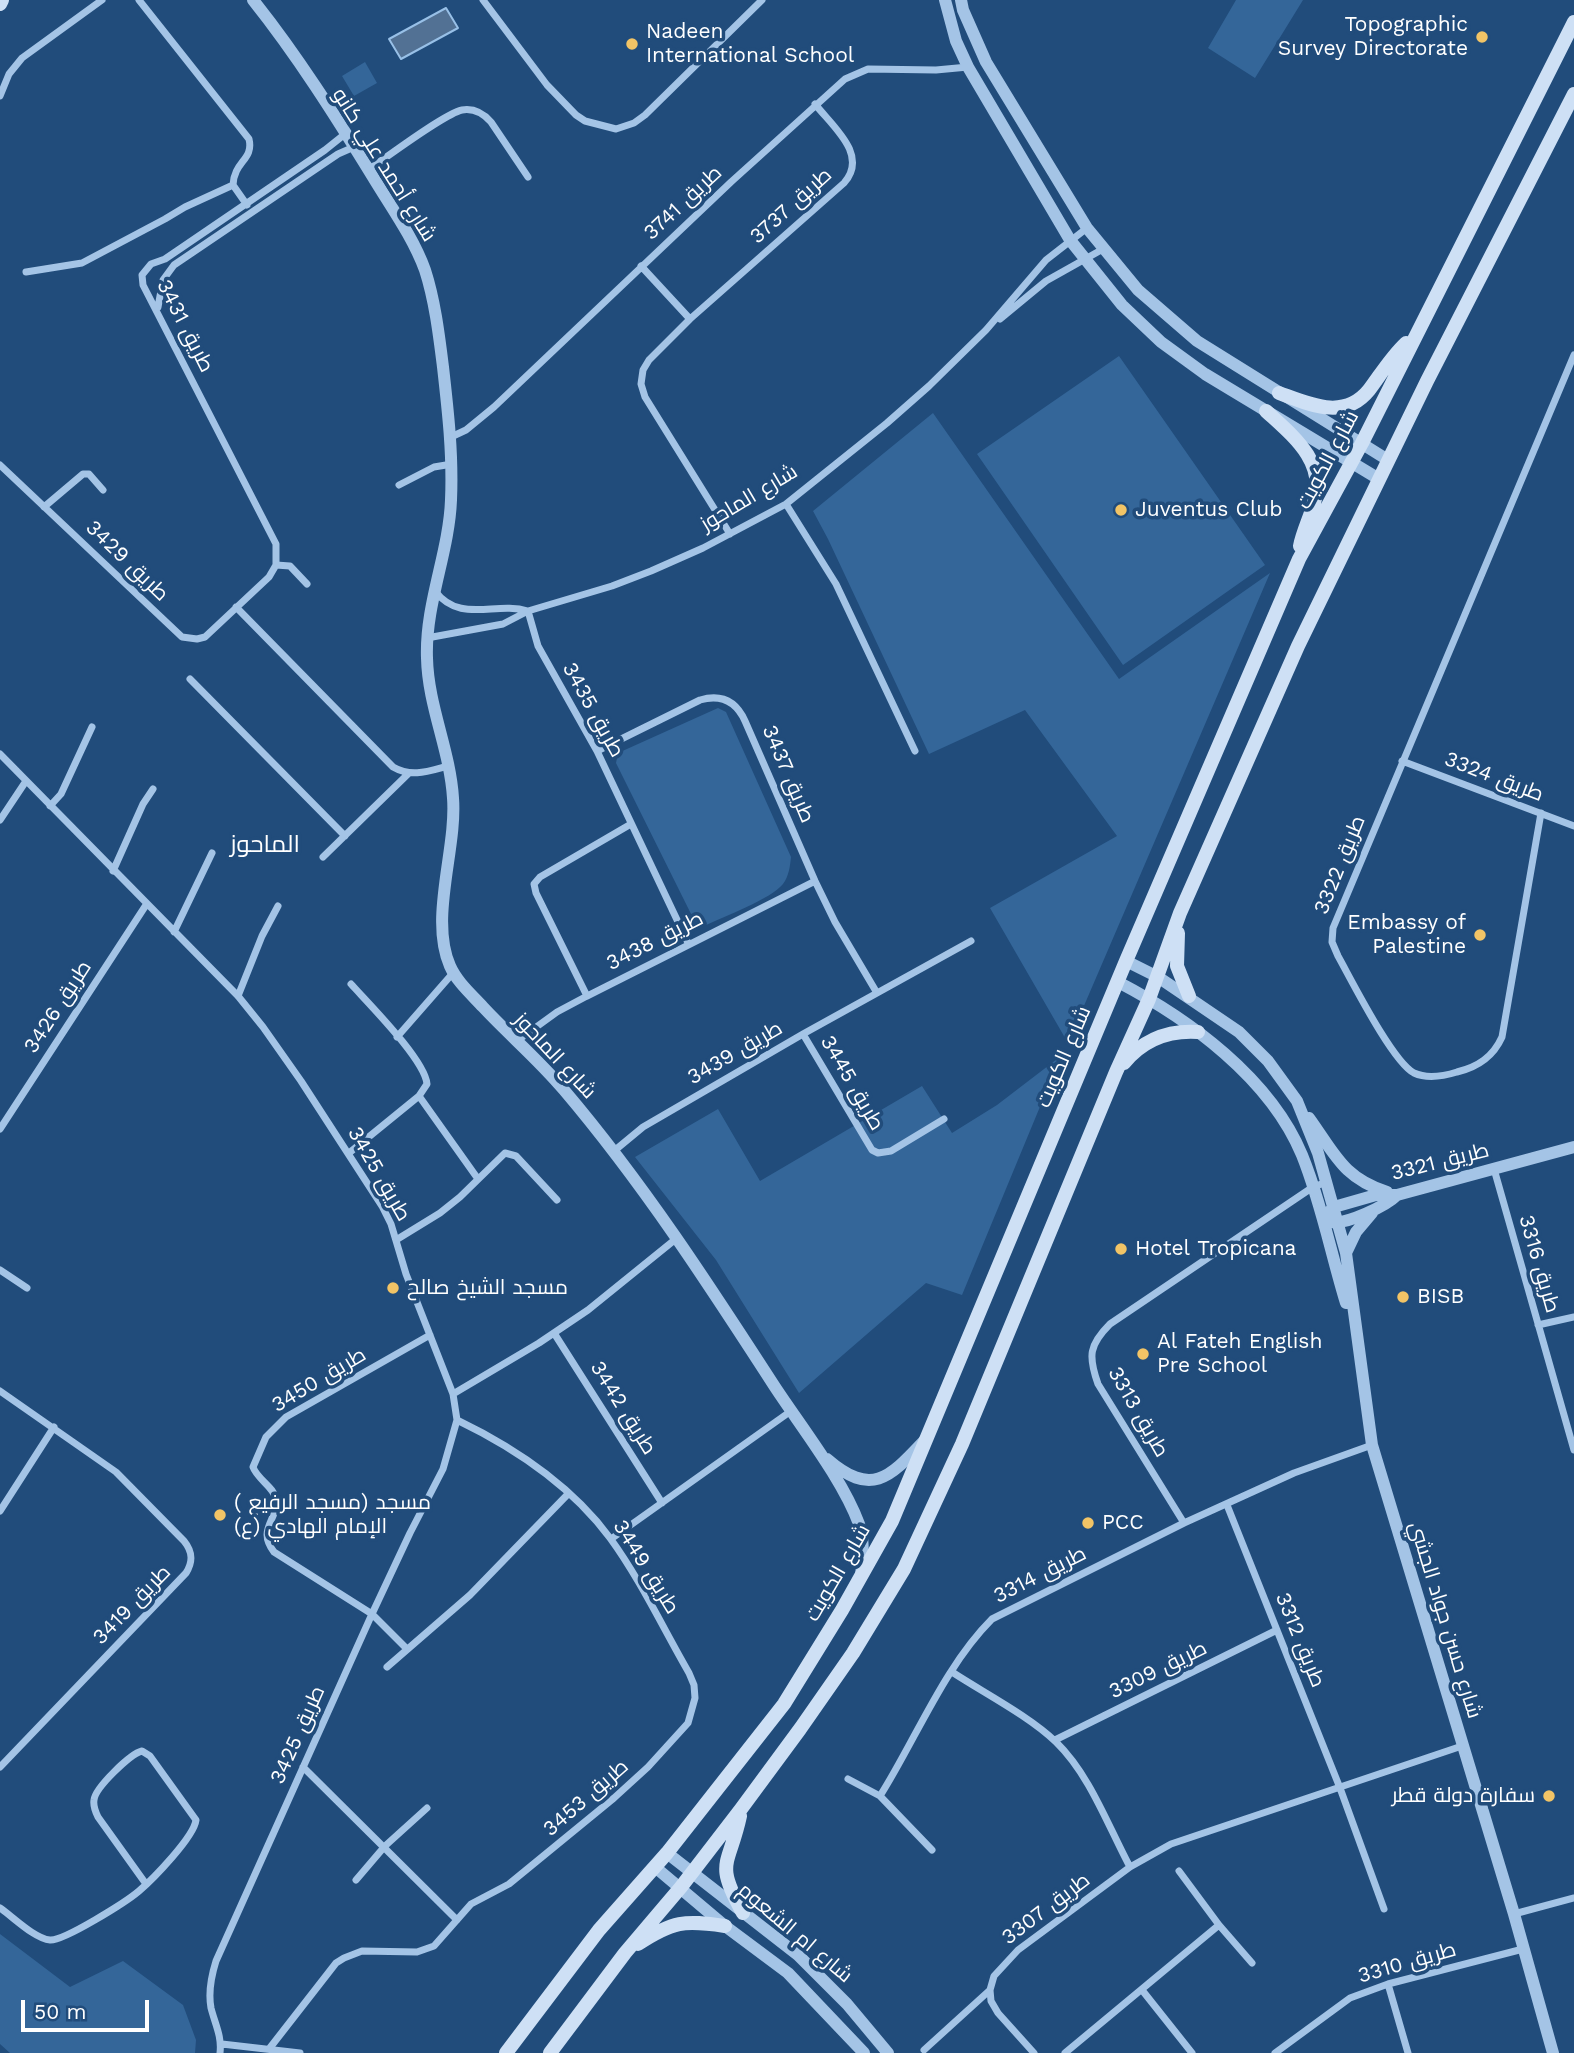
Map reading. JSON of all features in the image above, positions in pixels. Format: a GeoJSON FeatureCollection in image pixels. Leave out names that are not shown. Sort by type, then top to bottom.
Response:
{"type":"FeatureCollection","features":[{"type":"Feature","properties":{"kind":"main road","name":"شارع الكويت"},"geometry":{"type":"LineString","coordinates":[[506,2053],[599,1930],[667,1853],[784,1704],[862,1577],[892,1521],[1126,961],[1299,559],[1362,443],[1574,22]]}},
{"type":"Feature","properties":{"kind":"main road"},"geometry":{"type":"LineString","coordinates":[[550,2053],[625,1953],[681,1887],[741,1809],[833,1682],[910,1557],[962,1444],[1116,1072],[1149,999],[1180,913],[1298,646],[1388,460],[1574,94]]}},
{"type":"Feature","properties":{"kind":"main road"},"geometry":{"type":"LineString","coordinates":[[1279,393],[1318,407],[1346,407],[1364,396],[1387,363],[1415,335]]}},
{"type":"Feature","properties":{"kind":"main road"},"geometry":{"type":"LineString","coordinates":[[1266,411],[1300,443],[1315,470],[1315,502],[1304,530],[1299,559]]}},
{"type":"Feature","properties":{"kind":"main road"},"geometry":{"type":"LineString","coordinates":[[1180,913],[1177,966],[1189,996]]}},
{"type":"Feature","properties":{"kind":"main road"},"geometry":{"type":"LineString","coordinates":[[1116,1072],[1131,1054],[1151,1040],[1180,1031],[1198,1032]]}},
{"type":"Feature","properties":{"kind":"main road"},"geometry":{"type":"LineString","coordinates":[[741,1809],[724,1870],[728,1887],[743,1913]]}},
{"type":"Feature","properties":{"kind":"main road"},"geometry":{"type":"LineString","coordinates":[[625,1953],[672,1924],[698,1922],[726,1926]]}},
{"type":"Feature","properties":{"kind":"street"},"geometry":{"type":"LineString","coordinates":[[0,96],[9,74],[22,58],[102,0]]}},
{"type":"Feature","properties":{"kind":"street"},"geometry":{"type":"LineString","coordinates":[[139,0],[249,139],[249,154],[236,169],[233,185],[251,211]]}},
{"type":"Feature","properties":{"kind":"street","name":"شارع أحمد علي كانو"},"geometry":{"type":"LineString","coordinates":[[253,0],[354,147],[414,245],[424,270],[434,308],[451,437],[452,464],[447,537],[430,617]]}},
{"type":"Feature","properties":{"kind":"street"},"geometry":{"type":"LineString","coordinates":[[487,2],[547,85],[567,107],[586,121],[616,130],[645,115],[762,0]]}},
{"type":"Feature","properties":{"kind":"street"},"geometry":{"type":"LineString","coordinates":[[945,0],[956,41],[968,67],[1070,240],[1122,305],[1161,342],[1205,374],[1379,478]]}},
{"type":"Feature","properties":{"kind":"street"},"geometry":{"type":"LineString","coordinates":[[961,0],[986,62],[1087,228],[1138,290],[1176,325],[1388,460]]}},
{"type":"Feature","properties":{"kind":"street","name":"طريق 3741"},"geometry":{"type":"LineString","coordinates":[[451,437],[466,430],[494,407],[641,266],[845,79],[860,71],[968,67]]}},
{"type":"Feature","properties":{"kind":"street","name":"طريق 3737"},"geometry":{"type":"LineString","coordinates":[[730,534],[645,397],[641,384],[643,370],[649,360],[690,319],[844,183],[852,172],[854,157],[815,104]]}},
{"type":"Feature","properties":{"kind":"street"},"geometry":{"type":"LineString","coordinates":[[368,170],[451,115],[468,110],[485,115],[528,177]]}},
{"type":"Feature","properties":{"kind":"street","name":"طريق 3431"},"geometry":{"type":"LineString","coordinates":[[276,565],[274,538],[143,285],[142,275],[151,264],[177,251],[345,134]]}},
{"type":"Feature","properties":{"kind":"street"},"geometry":{"type":"LineString","coordinates":[[158,311],[159,290],[174,265],[251,211],[338,154],[354,147]]}},
{"type":"Feature","properties":{"kind":"street"},"geometry":{"type":"LineString","coordinates":[[26,272],[82,263],[185,206],[233,185]]}},
{"type":"Feature","properties":{"kind":"street","name":"شارع الماحوز"},"geometry":{"type":"LineString","coordinates":[[986,330],[1036,270],[1087,228]]}},
{"type":"Feature","properties":{"kind":"street","name":"شارع الماحوز"},"geometry":{"type":"LineString","coordinates":[[427,638],[496,626],[528,611],[612,586],[730,534],[786,504],[887,423],[986,330],[1046,281],[1103,249]]}},
{"type":"Feature","properties":{"kind":"street"},"geometry":{"type":"LineString","coordinates":[[177,251],[183,258]]}},
{"type":"Feature","properties":{"kind":"street"},"geometry":{"type":"LineString","coordinates":[[641,266],[690,319]]}},
{"type":"Feature","properties":{"kind":"street","name":"طريق 3322"},"geometry":{"type":"LineString","coordinates":[[1541,813],[1499,1045],[1489,1057],[1475,1066],[1449,1074],[1422,1076],[1413,1072],[1397,1058],[1338,956],[1332,935],[1335,921],[1574,355]]}},
{"type":"Feature","properties":{"kind":"street"},"geometry":{"type":"LineString","coordinates":[[399,485],[434,467],[452,464]]}},
{"type":"Feature","properties":{"kind":"street","name":"طريق 3429"},"geometry":{"type":"LineString","coordinates":[[0,465],[182,636],[197,639],[205,637],[236,607]]}},
{"type":"Feature","properties":{"kind":"street"},"geometry":{"type":"LineString","coordinates":[[44,507],[83,474],[89,474],[103,491]]}},
{"type":"Feature","properties":{"kind":"street"},"geometry":{"type":"LineString","coordinates":[[786,504],[836,584],[915,751]]}},
{"type":"Feature","properties":{"kind":"street"},"geometry":{"type":"LineString","coordinates":[[307,584],[289,566],[276,565],[269,577],[236,607],[393,767],[408,774],[416,774],[448,766]]}},
{"type":"Feature","properties":{"kind":"street","name":"شارع الماحوز"},"geometry":{"type":"LineString","coordinates":[[435,591],[445,602],[466,611],[510,607],[528,611]]}},
{"type":"Feature","properties":{"kind":"street","name":"طريق 3435"},"geometry":{"type":"LineString","coordinates":[[528,611],[544,657],[597,751],[688,943]]}},
{"type":"Feature","properties":{"kind":"street","name":"شارع الماحوز"},"geometry":{"type":"LineString","coordinates":[[430,617],[427,638],[429,686],[448,766],[455,819],[443,928],[446,955],[453,973],[562,1087],[614,1151],[677,1238],[843,1492],[862,1531],[862,1577]]}},
{"type":"Feature","properties":{"kind":"street"},"geometry":{"type":"LineString","coordinates":[[190,679],[345,836]]}},
{"type":"Feature","properties":{"kind":"street","name":"طريق 3437"},"geometry":{"type":"LineString","coordinates":[[597,751],[700,700],[722,698],[732,703],[745,721],[835,922],[877,993]]}},
{"type":"Feature","properties":{"kind":"street"},"geometry":{"type":"LineString","coordinates":[[50,806],[61,794],[92,727]]}},
{"type":"Feature","properties":{"kind":"street","name":"طريق 3425"},"geometry":{"type":"LineString","coordinates":[[0,754],[238,996],[263,1027],[382,1206],[453,1394],[457,1420],[440,1477],[372,1614],[241,1902],[211,1976],[211,2008],[222,2044],[220,2053]]}},
{"type":"Feature","properties":{"kind":"street","name":"طريق 3324"},"geometry":{"type":"LineString","coordinates":[[1402,761],[1574,826]]}},
{"type":"Feature","properties":{"kind":"street"},"geometry":{"type":"LineString","coordinates":[[323,857],[408,774]]}},
{"type":"Feature","properties":{"kind":"street"},"geometry":{"type":"LineString","coordinates":[[0,820],[26,781]]}},
{"type":"Feature","properties":{"kind":"street"},"geometry":{"type":"LineString","coordinates":[[113,871],[143,804],[153,789]]}},
{"type":"Feature","properties":{"kind":"street"},"geometry":{"type":"LineString","coordinates":[[587,996],[534,884],[540,877],[631,824]]}},
{"type":"Feature","properties":{"kind":"street"},"geometry":{"type":"LineString","coordinates":[[174,932],[212,853]]}},
{"type":"Feature","properties":{"kind":"street","name":"طريق 3438"},"geometry":{"type":"LineString","coordinates":[[517,1041],[557,1012],[688,943],[815,881]]}},
{"type":"Feature","properties":{"kind":"street","name":"طريق 3426"},"geometry":{"type":"LineString","coordinates":[[0,1129],[146,905]]}},
{"type":"Feature","properties":{"kind":"street"},"geometry":{"type":"LineString","coordinates":[[238,996],[262,936],[278,906]]}},
{"type":"Feature","properties":{"kind":"street","name":"طريق 3439"},"geometry":{"type":"LineString","coordinates":[[614,1151],[643,1127],[803,1034],[971,942]]}},
{"type":"Feature","properties":{"kind":"street","name":"شارع حسن جواد الجشي"},"geometry":{"type":"LineString","coordinates":[[1126,961],[1189,996],[1240,1032],[1268,1061],[1297,1101],[1327,1182],[1346,1253],[1372,1445],[1514,1914],[1553,2053]]}},
{"type":"Feature","properties":{"kind":"street"},"geometry":{"type":"LineString","coordinates":[[397,1037],[453,973]]}},
{"type":"Feature","properties":{"kind":"street","name":"شارع حسن جواد الجشي"},"geometry":{"type":"LineString","coordinates":[[1118,982],[1198,1032],[1233,1060],[1268,1101],[1301,1153],[1356,1334]]}},
{"type":"Feature","properties":{"kind":"street"},"geometry":{"type":"LineString","coordinates":[[349,1153],[419,1096],[424,1091],[426,1077],[397,1037],[351,984]]}},
{"type":"Feature","properties":{"kind":"street","name":"طريق 3445"},"geometry":{"type":"LineString","coordinates":[[803,1034],[872,1150],[878,1153],[891,1151],[944,1119]]}},
{"type":"Feature","properties":{"kind":"street"},"geometry":{"type":"LineString","coordinates":[[419,1096],[478,1179]]}},
{"type":"Feature","properties":{"kind":"street"},"geometry":{"type":"LineString","coordinates":[[1297,1101],[1349,1173],[1359,1181],[1398,1195]]}},
{"type":"Feature","properties":{"kind":"street","name":"طريق 3321"},"geometry":{"type":"LineString","coordinates":[[1334,1207],[1376,1195],[1398,1195],[1574,1147]]}},
{"type":"Feature","properties":{"kind":"street"},"geometry":{"type":"LineString","coordinates":[[396,1240],[440,1213],[501,1155],[512,1153],[557,1200]]}},
{"type":"Feature","properties":{"kind":"street","name":"طريق 3316"},"geometry":{"type":"LineString","coordinates":[[1494,1169],[1574,1450]]}},
{"type":"Feature","properties":{"kind":"street","name":"طريق 3313"},"geometry":{"type":"LineString","coordinates":[[1184,1523],[1098,1384],[1091,1358],[1093,1346],[1098,1336],[1110,1324],[1313,1187],[1327,1182]]}},
{"type":"Feature","properties":{"kind":"street"},"geometry":{"type":"LineString","coordinates":[[1334,1207],[1323,1219],[1339,1223],[1379,1207],[1398,1195]]}},
{"type":"Feature","properties":{"kind":"street"},"geometry":{"type":"LineString","coordinates":[[1346,1253],[1362,1223],[1379,1207]]}},
{"type":"Feature","properties":{"kind":"street"},"geometry":{"type":"LineString","coordinates":[[453,1394],[599,1301],[677,1238]]}},
{"type":"Feature","properties":{"kind":"street"},"geometry":{"type":"LineString","coordinates":[[0,1270],[27,1288]]}},
{"type":"Feature","properties":{"kind":"street"},"geometry":{"type":"LineString","coordinates":[[1538,1325],[1574,1317]]}},
{"type":"Feature","properties":{"kind":"street","name":"طريق 3442"},"geometry":{"type":"LineString","coordinates":[[554,1332],[662,1503]]}},
{"type":"Feature","properties":{"kind":"street","name":"طريق 3450"},"geometry":{"type":"LineString","coordinates":[[407,1649],[372,1614],[274,1552],[267,1542],[267,1530],[275,1496],[254,1471],[254,1463],[266,1437],[286,1417],[430,1335]]}},
{"type":"Feature","properties":{"kind":"street","name":"طريق 3419"},"geometry":{"type":"LineString","coordinates":[[0,1391],[123,1478],[184,1541],[192,1560],[186,1573],[0,1767]]}},
{"type":"Feature","properties":{"kind":"street"},"geometry":{"type":"LineString","coordinates":[[611,1539],[791,1411]]}},
{"type":"Feature","properties":{"kind":"street","name":"طريق 3449"},"geometry":{"type":"LineString","coordinates":[[457,1420],[516,1452],[569,1493],[611,1539],[689,1673]]}},
{"type":"Feature","properties":{"kind":"street"},"geometry":{"type":"LineString","coordinates":[[0,1511],[54,1427]]}},
{"type":"Feature","properties":{"kind":"street","name":"شارع الماحوز"},"geometry":{"type":"LineString","coordinates":[[816,1449],[845,1474],[867,1480],[895,1472],[926,1439]]}},
{"type":"Feature","properties":{"kind":"street","name":"طريق 3314"},"geometry":{"type":"LineString","coordinates":[[880,1796],[952,1672],[979,1634],[1001,1613],[1184,1523],[1294,1473],[1372,1445]]}},
{"type":"Feature","properties":{"kind":"street"},"geometry":{"type":"LineString","coordinates":[[387,1667],[470,1595],[569,1493]]}},
{"type":"Feature","properties":{"kind":"street","name":"طريق 3312"},"geometry":{"type":"LineString","coordinates":[[1227,1505],[1340,1788],[1384,1909]]}},
{"type":"Feature","properties":{"kind":"street","name":"طريق 3309"},"geometry":{"type":"LineString","coordinates":[[1055,1740],[1278,1630]]}},
{"type":"Feature","properties":{"kind":"street"},"geometry":{"type":"LineString","coordinates":[[952,1672],[1055,1740],[1086,1782],[1130,1867],[1171,1844],[1462,1746]]}},
{"type":"Feature","properties":{"kind":"street","name":"طريق 3453"},"geometry":{"type":"LineString","coordinates":[[270,2049],[336,1964],[344,1958],[362,1951],[417,1952],[434,1946],[471,1904],[509,1884],[580,1829],[648,1767],[680,1733],[693,1711],[694,1685],[689,1673]]}},
{"type":"Feature","properties":{"kind":"street"},"geometry":{"type":"LineString","coordinates":[[0,1908],[40,1937],[56,1940],[121,1903],[146,1884],[194,1830],[196,1820],[150,1756],[142,1751],[134,1754],[98,1790],[94,1806],[98,1817],[146,1884]]}},
{"type":"Feature","properties":{"kind":"street"},"geometry":{"type":"LineString","coordinates":[[303,1767],[457,1920]]}},
{"type":"Feature","properties":{"kind":"street"},"geometry":{"type":"LineString","coordinates":[[848,1779],[880,1796],[932,1850]]}},
{"type":"Feature","properties":{"kind":"street"},"geometry":{"type":"LineString","coordinates":[[356,1880],[385,1846],[427,1808]]}},
{"type":"Feature","properties":{"kind":"street","name":"شارع ام الشعوم"},"geometry":{"type":"LineString","coordinates":[[667,1853],[798,1955],[825,1980],[888,2053]]}},
{"type":"Feature","properties":{"kind":"street","name":"شارع ام الشعوم"},"geometry":{"type":"LineString","coordinates":[[655,1867],[788,1973],[864,2053]]}},
{"type":"Feature","properties":{"kind":"street","name":"طريق 3307"},"geometry":{"type":"LineString","coordinates":[[924,2050],[990,1990],[994,1976],[1018,1950],[1130,1867]]}},
{"type":"Feature","properties":{"kind":"street"},"geometry":{"type":"LineString","coordinates":[[1180,1871],[1219,1925],[1252,1963]]}},
{"type":"Feature","properties":{"kind":"street"},"geometry":{"type":"LineString","coordinates":[[1514,1914],[1574,1898]]}},
{"type":"Feature","properties":{"kind":"street"},"geometry":{"type":"LineString","coordinates":[[1065,2053],[1219,1925]]}},
{"type":"Feature","properties":{"kind":"street","name":"طريق 3310"},"geometry":{"type":"LineString","coordinates":[[1275,2053],[1350,1998],[1388,1984],[1523,1949]]}},
{"type":"Feature","properties":{"kind":"street"},"geometry":{"type":"LineString","coordinates":[[1388,1984],[1408,2053]]}},
{"type":"Feature","properties":{"kind":"street"},"geometry":{"type":"LineString","coordinates":[[990,1990],[991,2001],[998,2013],[1034,2053]]}},
{"type":"Feature","properties":{"kind":"street"},"geometry":{"type":"LineString","coordinates":[[1142,1990],[1192,2053]]}},
{"type":"Feature","properties":{"kind":"street"},"geometry":{"type":"LineString","coordinates":[[222,2044],[300,2053]]}},
{"type":"Feature","properties":{"kind":"shaded area"},"geometry":{"type":"Polygon","coordinates":[[[1236,0],[1303,0],[1255,78],[1208,48],[1236,0]]]}},
{"type":"Feature","properties":{"kind":"shaded area"},"geometry":{"type":"Polygon","coordinates":[[[446,8],[458,28],[401,59],[389,39],[446,8]]]}},
{"type":"Feature","properties":{"kind":"shaded area"},"geometry":{"type":"Polygon","coordinates":[[[365,62],[377,83],[354,96],[342,76],[365,62]]]}},
{"type":"Feature","properties":{"kind":"shaded area","name":"Juventus Club"},"geometry":{"type":"Polygon","coordinates":[[[1119,356],[1265,565],[1123,665],[977,454],[1119,356]]]}},
{"type":"Feature","properties":{"kind":"shaded area"},"geometry":{"type":"Polygon","coordinates":[[[933,413],[1119,679],[1270,573],[1068,1043],[990,908],[1117,836],[1025,710],[929,754],[813,511],[933,413]]]}},
{"type":"Feature","properties":{"kind":"shaded area"},"geometry":{"type":"Polygon","coordinates":[[[718,708],[726,712],[791,857],[787,878],[777,890],[758,902],[704,926],[696,924],[616,763],[618,753],[718,708]]]}},
{"type":"Feature","properties":{"kind":"shaded area"},"geometry":{"type":"Polygon","coordinates":[[[1061,1056],[962,1295],[926,1283],[799,1393],[716,1260],[635,1157],[718,1109],[760,1181],[922,1086],[952,1133],[997,1105],[1061,1056]]]}},
{"type":"Feature","properties":{"kind":"shaded area"},"geometry":{"type":"Polygon","coordinates":[[[0,1934],[70,1987],[123,1961],[183,2005],[196,2040],[195,2053],[10,2053],[0,2044],[0,1934]]]}},
{"type":"Feature","properties":{"kind":"place","name":"Topographic Survey Directorate"},"geometry":{"type":"Point","coordinates":[1482,37]}},
{"type":"Feature","properties":{"kind":"place","name":"Nadeen International School"},"geometry":{"type":"Point","coordinates":[632,44]}},
{"type":"Feature","properties":{"kind":"place","name":"Juventus Club"},"geometry":{"type":"Point","coordinates":[1121,510]}},
{"type":"Feature","properties":{"kind":"place","name":"Embassy of Palestine"},"geometry":{"type":"Point","coordinates":[1480,935]}},
{"type":"Feature","properties":{"kind":"place","name":"Hotel Tropicana"},"geometry":{"type":"Point","coordinates":[1121,1249]}},
{"type":"Feature","properties":{"kind":"place","name":"مسجد الشيخ صالح"},"geometry":{"type":"Point","coordinates":[393,1288]}},
{"type":"Feature","properties":{"kind":"place","name":"BISB"},"geometry":{"type":"Point","coordinates":[1403,1297]}},
{"type":"Feature","properties":{"kind":"place","name":"Al Fateh English Pre School"},"geometry":{"type":"Point","coordinates":[1143,1354]}},
{"type":"Feature","properties":{"kind":"place","name":"( مسجد الرفيع) مسجد الإمام الهادي (ع)"},"geometry":{"type":"Point","coordinates":[220,1515]}},
{"type":"Feature","properties":{"kind":"place","name":"PCC"},"geometry":{"type":"Point","coordinates":[1088,1523]}},
{"type":"Feature","properties":{"kind":"place","name":"سفارة دولة قطر"},"geometry":{"type":"Point","coordinates":[1549,1796]}},
{"type":"Feature","properties":{"kind":"district","name":"الماحوز"},"geometry":{"type":"Point","coordinates":[265,845]}}]}
